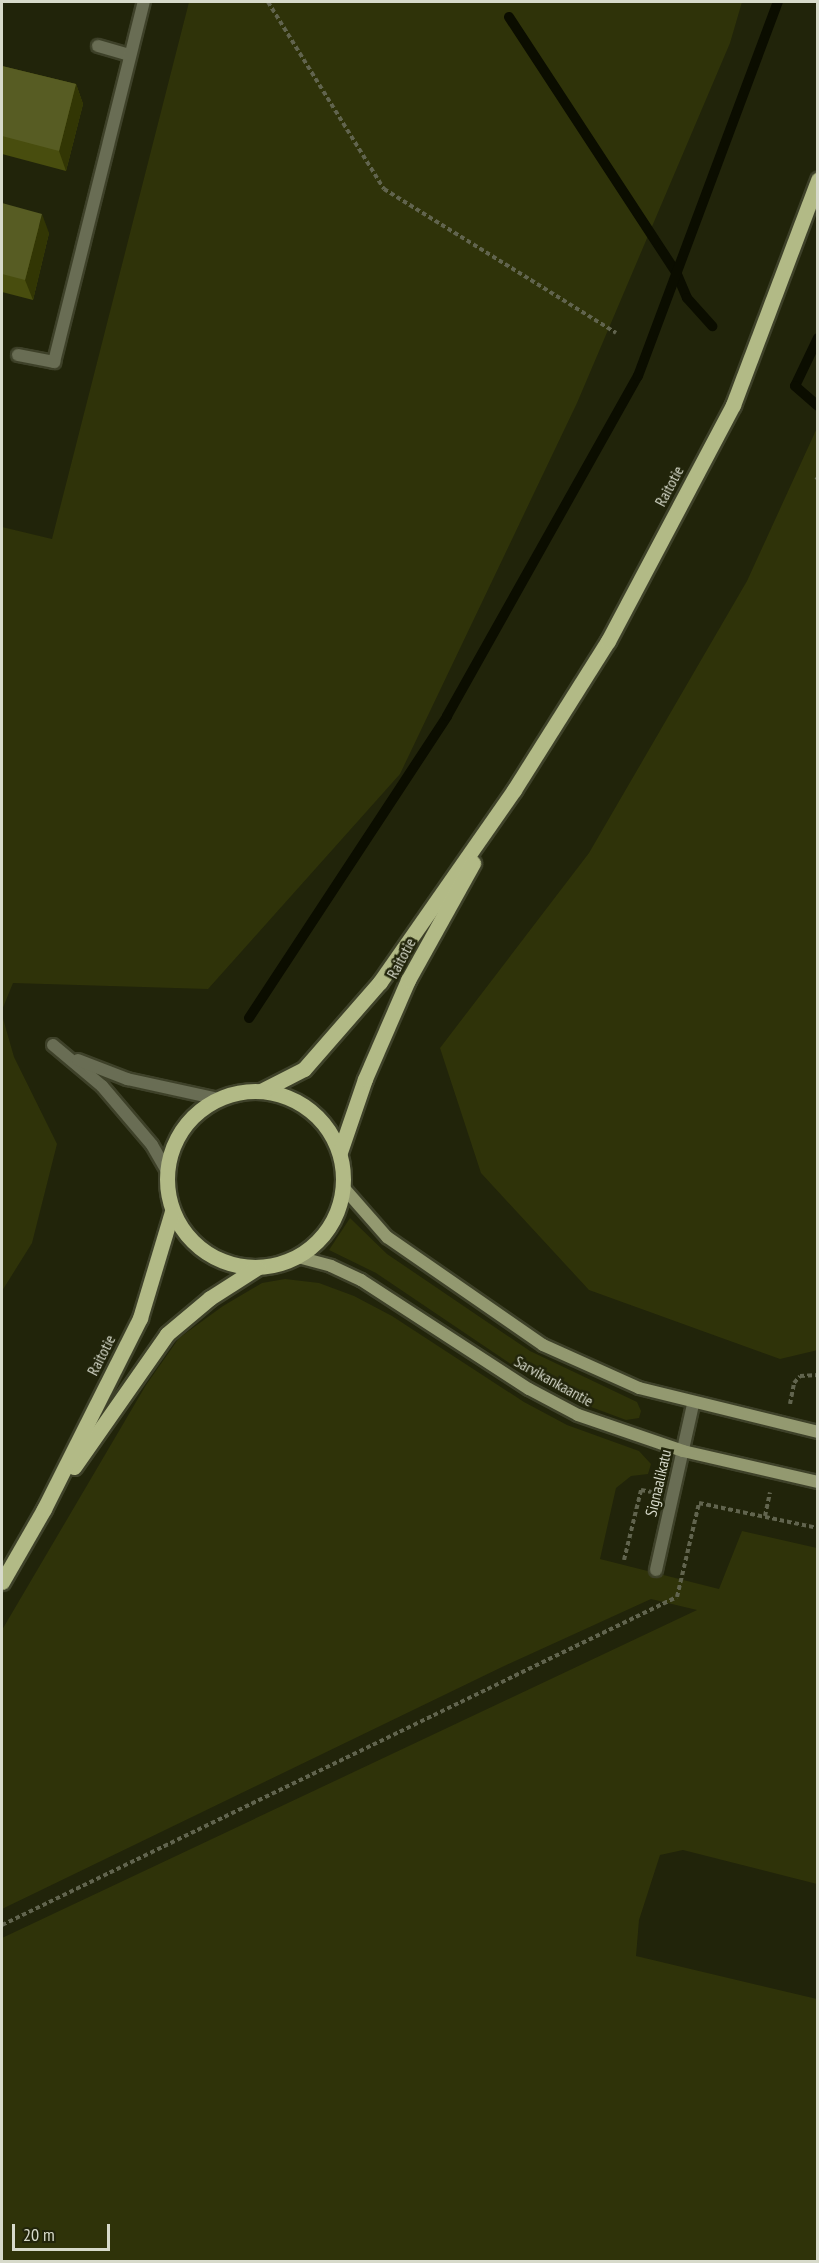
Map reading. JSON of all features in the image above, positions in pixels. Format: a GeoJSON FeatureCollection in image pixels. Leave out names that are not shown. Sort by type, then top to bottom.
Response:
{"type":"FeatureCollection","features":[{"type":"Feature","properties":{"kind":"main road","name":"Raitotie"},"geometry":{"type":"LineString","coordinates":[[261,1091],[304,1070],[380,982],[514,790],[608,641],[733,405],[818,180]]}},
{"type":"Feature","properties":{"kind":"main road","name":"Raitotie"},"geometry":{"type":"LineString","coordinates":[[340,1152],[365,1079],[408,980],[514,790]]}},
{"type":"Feature","properties":{"kind":"main road"},"geometry":{"type":"LineString","coordinates":[[261,1091],[282,1095],[302,1104],[320,1118],[340,1152],[344,1187],[329,1228],[298,1257],[257,1268],[216,1259],[182,1230],[172,1211],[166,1171],[173,1146],[184,1127],[218,1099],[261,1091]]}},
{"type":"Feature","properties":{"kind":"main road","name":"Raitotie"},"geometry":{"type":"LineString","coordinates":[[2,1582],[44,1509],[140,1318],[172,1211]]}},
{"type":"Feature","properties":{"kind":"main road","name":"Raitotie"},"geometry":{"type":"LineString","coordinates":[[44,1509],[167,1334],[257,1268]]}},
{"type":"Feature","properties":{"kind":"street"},"geometry":{"type":"LineString","coordinates":[[18,355],[54,362],[144,2]]}},
{"type":"Feature","properties":{"kind":"street"},"geometry":{"type":"LineString","coordinates":[[98,46],[130,55]]}},
{"type":"Feature","properties":{"kind":"street"},"geometry":{"type":"LineString","coordinates":[[53,1045],[72,1058],[102,1086],[152,1145],[166,1171]]}},
{"type":"Feature","properties":{"kind":"street"},"geometry":{"type":"LineString","coordinates":[[72,1058],[127,1079],[218,1099]]}},
{"type":"Feature","properties":{"kind":"street","name":"Sarvikankaantie"},"geometry":{"type":"LineString","coordinates":[[344,1187],[387,1237],[543,1345],[639,1389],[693,1404],[818,1432]]}},
{"type":"Feature","properties":{"kind":"street","name":"Sarvikankaantie"},"geometry":{"type":"LineString","coordinates":[[298,1257],[331,1266],[361,1280],[529,1389],[578,1415],[683,1450],[818,1482]]}},
{"type":"Feature","properties":{"kind":"street","name":"Signaalikatu"},"geometry":{"type":"LineString","coordinates":[[656,1570],[693,1404]]}},
{"type":"Feature","properties":{"kind":"path"},"geometry":{"type":"LineString","coordinates":[[268,2],[384,189],[616,333]]}},
{"type":"Feature","properties":{"kind":"path"},"geometry":{"type":"LineString","coordinates":[[2,1925],[677,1597],[685,1575],[699,1503],[818,1528]]}},
{"type":"Feature","properties":{"kind":"green space"},"geometry":{"type":"Polygon","coordinates":[[[189,2],[742,2],[730,43],[577,403],[400,774],[208,989],[13,983],[2,1010],[2,527],[52,539],[189,2]]]}},
{"type":"Feature","properties":{"kind":"green space"},"geometry":{"type":"Polygon","coordinates":[[[817,428],[818,1350],[780,1359],[589,1290],[481,1173],[440,1048],[589,853],[747,581],[817,428]]]}},
{"type":"Feature","properties":{"kind":"green space"},"geometry":{"type":"Polygon","coordinates":[[[2,1015],[14,1057],[57,1144],[32,1243],[2,1291],[2,1015]]]}},
{"type":"Feature","properties":{"kind":"green space"},"geometry":{"type":"Polygon","coordinates":[[[350,1218],[387,1254],[530,1351],[637,1402],[641,1411],[639,1418],[626,1420],[583,1404],[527,1375],[376,1273],[329,1250],[350,1218]]]}},
{"type":"Feature","properties":{"kind":"green space"},"geometry":{"type":"Polygon","coordinates":[[[285,1279],[319,1283],[354,1296],[392,1316],[524,1402],[567,1425],[639,1451],[651,1464],[648,1474],[631,1476],[616,1488],[600,1559],[719,1589],[742,1531],[817,1548],[817,1884],[683,1850],[660,1855],[639,1920],[636,1956],[817,1999],[817,2261],[2,2261],[2,1938],[697,1610],[651,1599],[502,1667],[2,1909],[2,1630],[146,1385],[179,1338],[223,1306],[262,1283],[285,1279]]]}},
{"type":"Feature","properties":{"kind":"building"},"geometry":{"type":"Polygon","coordinates":[[[2,66],[76,84],[59,151],[2,136],[2,66]]]}},
{"type":"Feature","properties":{"kind":"building"},"geometry":{"type":"Polygon","coordinates":[[[2,203],[42,214],[25,280],[2,274],[2,203]]]}},
{"type":"Feature","properties":{"kind":"waterway"},"geometry":{"type":"LineString","coordinates":[[249,1018],[447,716],[638,376],[778,2]]}},
{"type":"Feature","properties":{"kind":"waterway"},"geometry":{"type":"LineString","coordinates":[[509,17],[676,272],[687,298],[712,326]]}},
{"type":"Feature","properties":{"kind":"waterway"},"geometry":{"type":"LineString","coordinates":[[818,338],[795,386],[818,406]]}}]}
